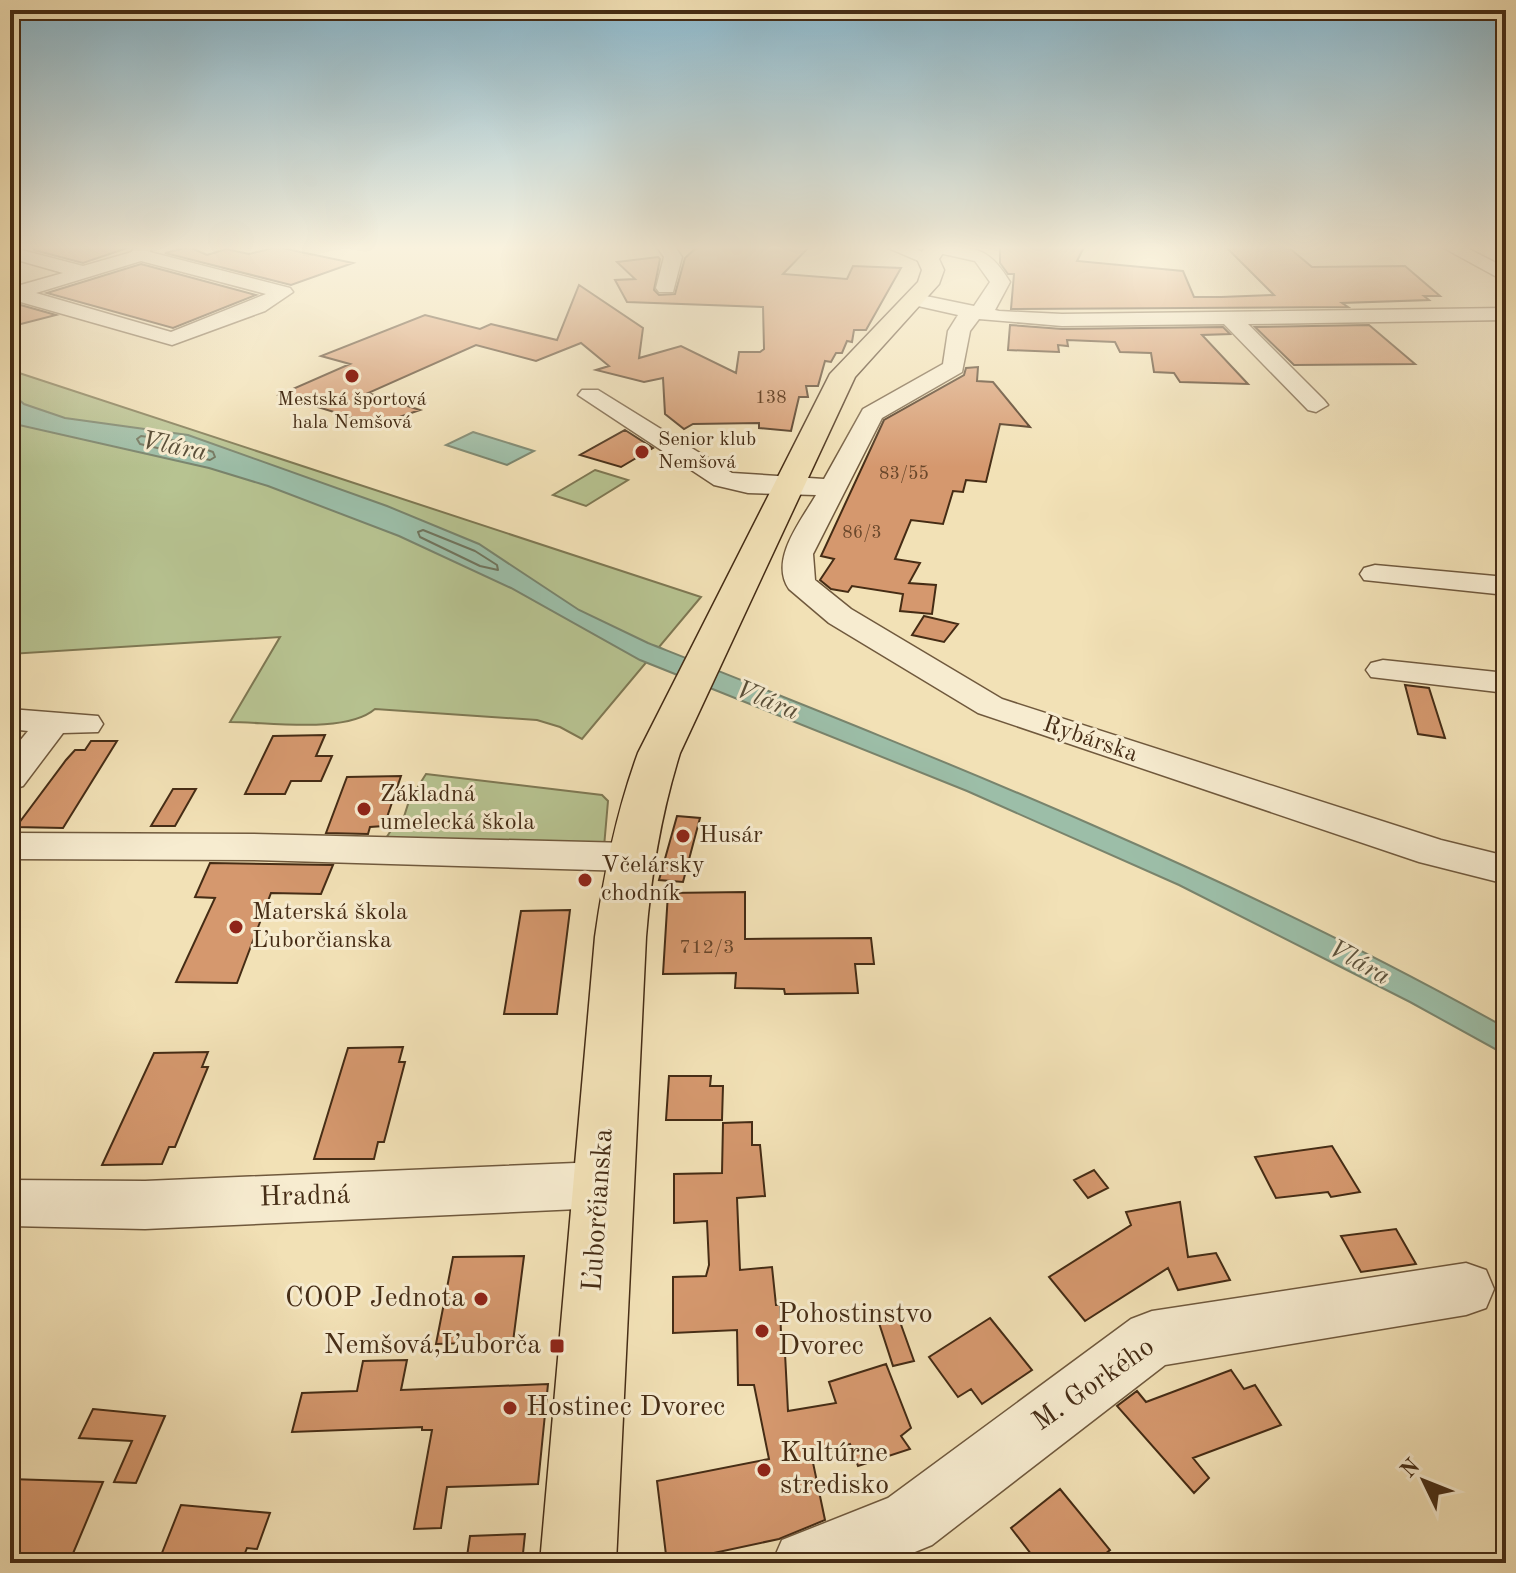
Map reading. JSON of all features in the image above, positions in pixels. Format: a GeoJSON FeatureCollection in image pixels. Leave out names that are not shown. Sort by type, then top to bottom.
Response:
{"type":"FeatureCollection","features":[{"type":"Feature","properties":{"kind":"main road","name":"Ľuborčianska"},"geometry":{"type":"LineString","coordinates":[[578,1563],[600,1185],[629,857],[641,801],[659,753],[843,374],[896,320]]}},
{"type":"Feature","properties":{"kind":"street"},"geometry":{"type":"LineString","coordinates":[[106,320],[172,339],[222,320]]}},
{"type":"Feature","properties":{"kind":"street"},"geometry":{"type":"LineString","coordinates":[[590,395],[723,479],[748,485],[789,484],[834,488],[872,414],[954,367],[959,331],[968,320]]}},
{"type":"Feature","properties":{"kind":"street"},"geometry":{"type":"LineString","coordinates":[[1232,320],[1316,405]]}},
{"type":"Feature","properties":{"kind":"street","name":"Rybárska"},"geometry":{"type":"LineString","coordinates":[[834,488],[798,554],[800,583],[840,616],[990,706],[1418,848],[1506,870]]}},
{"type":"Feature","properties":{"kind":"street"},"geometry":{"type":"LineString","coordinates":[[1375,574],[1506,586]]}},
{"type":"Feature","properties":{"kind":"street"},"geometry":{"type":"LineString","coordinates":[[1383,670],[1506,683]]}},
{"type":"Feature","properties":{"kind":"street"},"geometry":{"type":"LineString","coordinates":[[10,778],[69,723],[12,719]]}},
{"type":"Feature","properties":{"kind":"street"},"geometry":{"type":"LineString","coordinates":[[10,846],[254,847],[629,857]]}},
{"type":"Feature","properties":{"kind":"street","name":"Hradná"},"geometry":{"type":"LineString","coordinates":[[10,1203],[145,1205],[600,1185]]}},
{"type":"Feature","properties":{"kind":"street","name":"M. Gorkého"},"geometry":{"type":"LineString","coordinates":[[805,1563],[909,1522],[1152,1339],[1466,1289]]}},
{"type":"Feature","properties":{"kind":"shaded area"},"geometry":{"type":"Polygon","coordinates":[[[10,370],[701,597],[582,739],[560,727],[537,720],[375,709],[346,722],[327,724],[230,722],[280,637],[10,654],[10,370]]]}},
{"type":"Feature","properties":{"kind":"shaded area"},"geometry":{"type":"Polygon","coordinates":[[[595,470],[628,480],[586,506],[553,495],[595,470]]]}},
{"type":"Feature","properties":{"kind":"shaded area"},"geometry":{"type":"Polygon","coordinates":[[[426,774],[602,795],[608,801],[604,847],[384,841],[394,826],[401,826],[409,801],[426,774]]]}},
{"type":"Feature","properties":{"kind":"water","name":"Vlára"},"geometry":{"type":"Polygon","coordinates":[[[10,392],[24,404],[65,418],[188,435],[387,506],[479,544],[579,610],[648,643],[976,775],[1297,919],[1506,1028],[1506,1055],[1410,1002],[1179,885],[967,791],[640,660],[511,588],[399,536],[268,486],[209,468],[10,423],[10,392]]]}},
{"type":"Feature","properties":{"kind":"water"},"geometry":{"type":"Polygon","coordinates":[[[473,432],[534,451],[507,465],[446,445],[473,432]]]}},
{"type":"Feature","properties":{"kind":"building"},"geometry":{"type":"Polygon","coordinates":[[[10,320],[35,320],[21,324],[10,320]]]}},
{"type":"Feature","properties":{"kind":"building"},"geometry":{"type":"Polygon","coordinates":[[[146,320],[192,320],[173,328],[146,320]]]}},
{"type":"Feature","properties":{"kind":"building"},"geometry":{"type":"Polygon","coordinates":[[[411,320],[446,320],[480,329],[491,324],[557,340],[565,320],[632,320],[643,328],[639,358],[681,346],[736,373],[739,352],[760,352],[764,349],[763,320],[871,320],[866,330],[854,330],[852,342],[847,341],[842,353],[836,353],[831,362],[825,361],[818,386],[806,386],[808,397],[799,397],[791,431],[759,428],[759,423],[693,424],[684,429],[665,414],[663,378],[644,382],[596,370],[609,366],[581,343],[536,361],[476,345],[368,393],[420,410],[376,425],[279,395],[350,364],[321,356],[411,320]]]}},
{"type":"Feature","properties":{"kind":"building"},"geometry":{"type":"Polygon","coordinates":[[[1010,325],[1062,329],[1223,327],[1230,334],[1202,335],[1248,384],[1180,382],[1174,373],[1154,372],[1151,353],[1120,352],[1115,342],[1067,340],[1068,346],[1058,345],[1059,352],[1008,350],[1010,325]]]}},
{"type":"Feature","properties":{"kind":"building"},"geometry":{"type":"Polygon","coordinates":[[[1369,325],[1415,364],[1294,365],[1255,327],[1369,325]]]}},
{"type":"Feature","properties":{"kind":"building"},"geometry":{"type":"Polygon","coordinates":[[[978,367],[977,381],[993,382],[1030,427],[1000,424],[986,482],[966,480],[963,492],[953,491],[943,524],[911,520],[895,559],[920,563],[909,583],[936,585],[932,614],[900,611],[903,594],[852,586],[848,592],[831,589],[820,580],[834,559],[821,556],[884,420],[964,375],[966,368],[978,367]]]}},
{"type":"Feature","properties":{"kind":"building"},"geometry":{"type":"Polygon","coordinates":[[[625,430],[653,448],[621,467],[580,455],[625,430]]]}},
{"type":"Feature","properties":{"kind":"building"},"geometry":{"type":"Polygon","coordinates":[[[924,616],[958,624],[944,642],[912,635],[924,616]]]}},
{"type":"Feature","properties":{"kind":"building"},"geometry":{"type":"Polygon","coordinates":[[[1405,685],[1429,688],[1445,738],[1418,734],[1405,685]]]}},
{"type":"Feature","properties":{"kind":"building"},"geometry":{"type":"Polygon","coordinates":[[[325,735],[316,756],[332,756],[321,781],[291,781],[285,794],[245,794],[273,736],[325,735]]]}},
{"type":"Feature","properties":{"kind":"building"},"geometry":{"type":"Polygon","coordinates":[[[91,741],[117,741],[63,828],[16,827],[66,760],[75,750],[85,750],[91,741]]]}},
{"type":"Feature","properties":{"kind":"building"},"geometry":{"type":"Polygon","coordinates":[[[401,776],[384,826],[370,827],[368,834],[326,833],[347,777],[401,776]]]}},
{"type":"Feature","properties":{"kind":"building"},"geometry":{"type":"Polygon","coordinates":[[[173,789],[196,789],[175,826],[151,826],[173,789]]]}},
{"type":"Feature","properties":{"kind":"building"},"geometry":{"type":"Polygon","coordinates":[[[677,816],[700,818],[683,882],[659,880],[677,816]]]}},
{"type":"Feature","properties":{"kind":"building"},"geometry":{"type":"Polygon","coordinates":[[[210,863],[333,865],[321,894],[271,893],[237,983],[176,982],[215,898],[195,897],[210,863]]]}},
{"type":"Feature","properties":{"kind":"building"},"geometry":{"type":"Polygon","coordinates":[[[745,892],[745,939],[871,938],[874,964],[855,964],[858,993],[785,994],[784,989],[735,988],[736,973],[663,974],[668,893],[745,892]]]}},
{"type":"Feature","properties":{"kind":"building"},"geometry":{"type":"Polygon","coordinates":[[[570,910],[557,1014],[504,1014],[521,911],[570,910]]]}},
{"type":"Feature","properties":{"kind":"building"},"geometry":{"type":"Polygon","coordinates":[[[403,1047],[399,1062],[405,1062],[384,1142],[378,1142],[374,1159],[314,1159],[348,1048],[403,1047]]]}},
{"type":"Feature","properties":{"kind":"building"},"geometry":{"type":"Polygon","coordinates":[[[208,1052],[202,1067],[208,1067],[175,1147],[169,1147],[162,1164],[102,1165],[154,1053],[208,1052]]]}},
{"type":"Feature","properties":{"kind":"building"},"geometry":{"type":"Polygon","coordinates":[[[669,1076],[711,1076],[710,1086],[723,1086],[722,1120],[666,1120],[669,1076]]]}},
{"type":"Feature","properties":{"kind":"building"},"geometry":{"type":"Polygon","coordinates":[[[752,1122],[752,1145],[760,1145],[765,1196],[737,1198],[740,1270],[772,1267],[776,1305],[780,1305],[781,1334],[784,1334],[788,1411],[836,1403],[829,1382],[886,1364],[911,1428],[901,1436],[910,1449],[858,1466],[850,1444],[812,1458],[825,1520],[779,1539],[667,1563],[657,1481],[769,1459],[754,1385],[738,1385],[737,1330],[673,1333],[673,1277],[706,1276],[709,1265],[707,1221],[674,1223],[674,1174],[722,1173],[723,1123],[752,1122]]]}},
{"type":"Feature","properties":{"kind":"building"},"geometry":{"type":"Polygon","coordinates":[[[1332,1146],[1360,1192],[1331,1197],[1328,1192],[1276,1198],[1255,1157],[1332,1146]]]}},
{"type":"Feature","properties":{"kind":"building"},"geometry":{"type":"Polygon","coordinates":[[[1094,1170],[1108,1188],[1088,1198],[1074,1180],[1094,1170]]]}},
{"type":"Feature","properties":{"kind":"building"},"geometry":{"type":"Polygon","coordinates":[[[1180,1202],[1188,1257],[1216,1253],[1230,1280],[1178,1290],[1168,1268],[1085,1321],[1049,1277],[1131,1225],[1126,1212],[1180,1202]]]}},
{"type":"Feature","properties":{"kind":"building"},"geometry":{"type":"Polygon","coordinates":[[[1396,1229],[1416,1264],[1361,1272],[1341,1236],[1396,1229]]]}},
{"type":"Feature","properties":{"kind":"building"},"geometry":{"type":"Polygon","coordinates":[[[524,1256],[513,1342],[436,1344],[453,1257],[524,1256]]]}},
{"type":"Feature","properties":{"kind":"building"},"geometry":{"type":"Polygon","coordinates":[[[990,1318],[1032,1370],[982,1404],[971,1389],[958,1397],[929,1357],[990,1318]]]}},
{"type":"Feature","properties":{"kind":"building"},"geometry":{"type":"Polygon","coordinates":[[[899,1319],[914,1361],[893,1366],[879,1323],[899,1319]]]}},
{"type":"Feature","properties":{"kind":"building"},"geometry":{"type":"Polygon","coordinates":[[[407,1360],[401,1390],[548,1384],[538,1484],[447,1487],[441,1528],[414,1529],[432,1430],[422,1430],[422,1427],[292,1432],[302,1393],[357,1391],[363,1361],[407,1360]]]}},
{"type":"Feature","properties":{"kind":"building"},"geometry":{"type":"Polygon","coordinates":[[[1231,1370],[1244,1389],[1255,1385],[1281,1425],[1193,1458],[1209,1478],[1194,1493],[1117,1406],[1137,1391],[1146,1402],[1231,1370]]]}},
{"type":"Feature","properties":{"kind":"building"},"geometry":{"type":"Polygon","coordinates":[[[93,1409],[165,1416],[136,1483],[114,1482],[132,1441],[79,1438],[93,1409]]]}},
{"type":"Feature","properties":{"kind":"building"},"geometry":{"type":"Polygon","coordinates":[[[10,1479],[103,1482],[69,1563],[10,1563],[10,1479]]]}},
{"type":"Feature","properties":{"kind":"building"},"geometry":{"type":"Polygon","coordinates":[[[1060,1489],[1110,1550],[1094,1563],[1038,1563],[1011,1528],[1060,1489]]]}},
{"type":"Feature","properties":{"kind":"building"},"geometry":{"type":"Polygon","coordinates":[[[181,1505],[270,1513],[257,1549],[247,1548],[241,1563],[158,1563],[181,1505]]]}},
{"type":"Feature","properties":{"kind":"building"},"geometry":{"type":"Polygon","coordinates":[[[525,1534],[522,1563],[466,1563],[470,1536],[525,1534]]]}},
{"type":"Feature","properties":{"kind":"place","name":"Mestská športová hala Nemšová"},"geometry":{"type":"Point","coordinates":[352,376]}},
{"type":"Feature","properties":{"kind":"place","name":"Senior klub Nemšová"},"geometry":{"type":"Point","coordinates":[642,452]}},
{"type":"Feature","properties":{"kind":"place","name":"Základná umelecká škola"},"geometry":{"type":"Point","coordinates":[364,809]}},
{"type":"Feature","properties":{"kind":"place","name":"Husár"},"geometry":{"type":"Point","coordinates":[683,836]}},
{"type":"Feature","properties":{"kind":"place","name":"Včelársky chodník"},"geometry":{"type":"Point","coordinates":[585,880]}},
{"type":"Feature","properties":{"kind":"place","name":"Materská škola Ľuborčianska"},"geometry":{"type":"Point","coordinates":[236,927]}},
{"type":"Feature","properties":{"kind":"place","name":"COOP Jednota"},"geometry":{"type":"Point","coordinates":[481,1299]}},
{"type":"Feature","properties":{"kind":"place","name":"Pohostinstvo Dvorec"},"geometry":{"type":"Point","coordinates":[762,1331]}},
{"type":"Feature","properties":{"kind":"place","name":"Nemšová,Ľuborča"},"geometry":{"type":"Point","coordinates":[557,1346]}},
{"type":"Feature","properties":{"kind":"place","name":"Hostinec Dvorec"},"geometry":{"type":"Point","coordinates":[510,1408]}},
{"type":"Feature","properties":{"kind":"place","name":"Kultúrne stredisko"},"geometry":{"type":"Point","coordinates":[764,1470]}}]}
